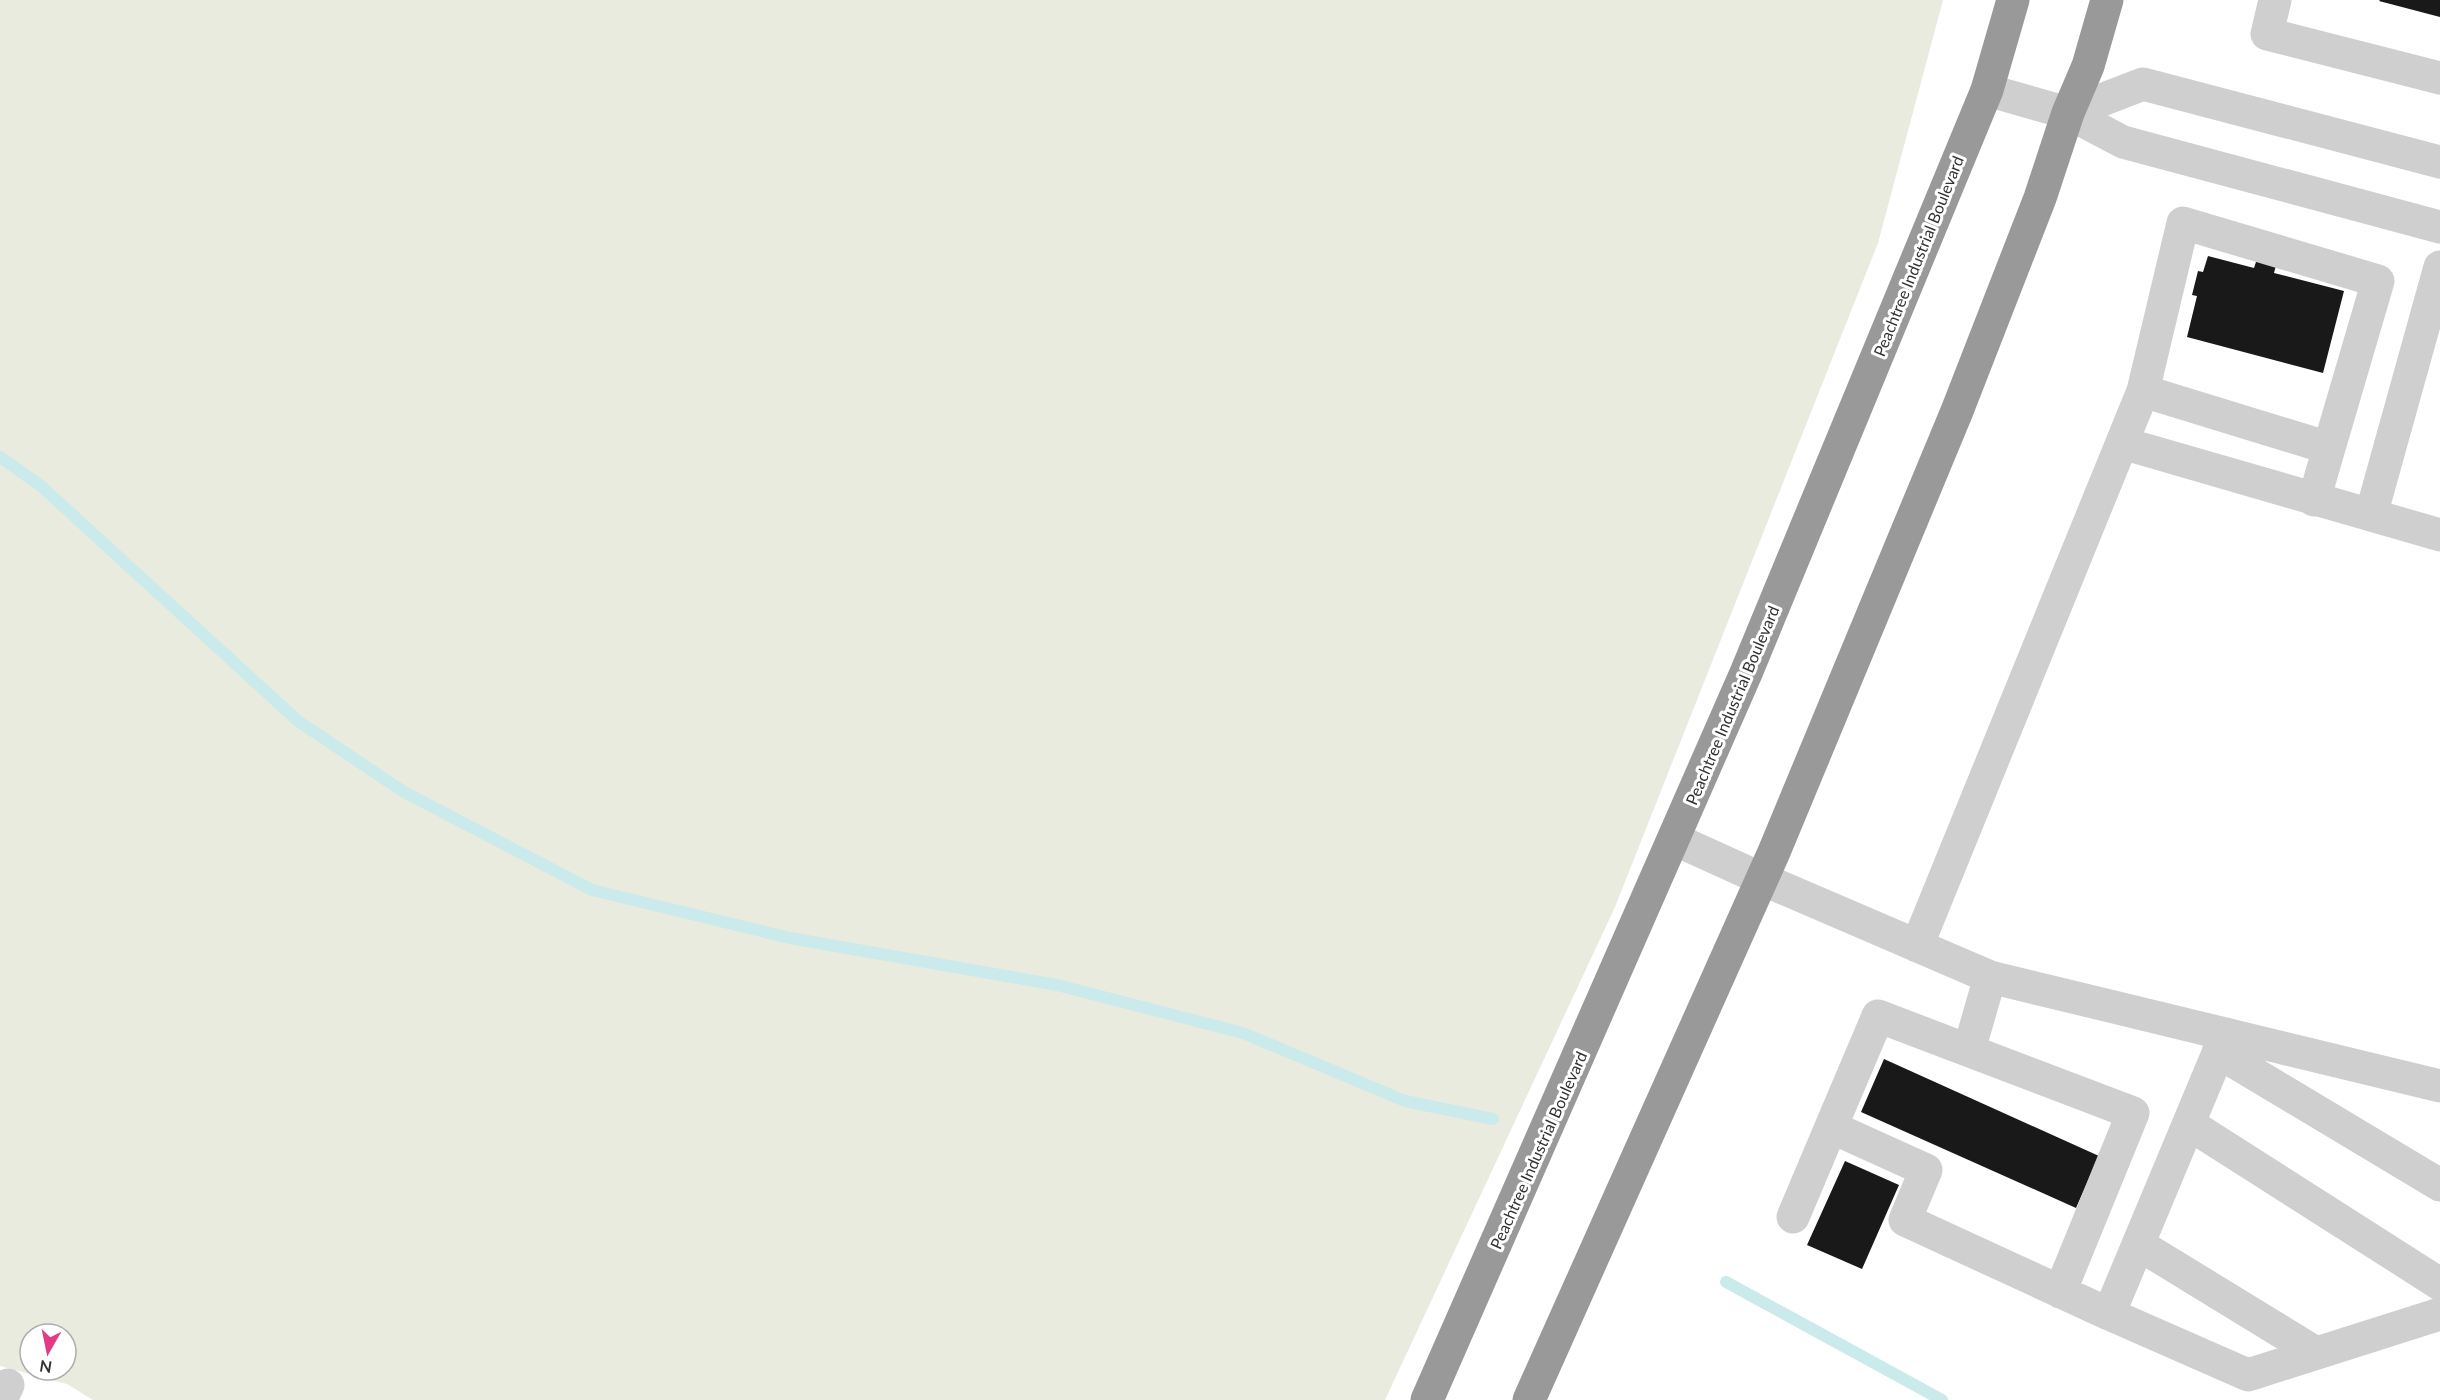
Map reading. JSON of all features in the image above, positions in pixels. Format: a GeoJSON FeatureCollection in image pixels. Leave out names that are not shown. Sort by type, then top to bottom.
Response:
{"type":"FeatureCollection","features":[{"type":"Feature","properties":{"kind":"highway","name":"Peachtree Industrial Boulevard"},"geometry":{"type":"LineString","coordinates":[[1427,1400],[1746,673],[1986,90],[2013,0]]}},
{"type":"Feature","properties":{"kind":"highway"},"geometry":{"type":"LineString","coordinates":[[1529,1400],[1762,879],[1957,411],[2040,198],[2068,112],[2088,66],[2107,0]]}},
{"type":"Feature","properties":{"kind":"lane"},"geometry":{"type":"LineString","coordinates":[[2275,0],[2267,34],[2440,78]]}},
{"type":"Feature","properties":{"kind":"lane"},"geometry":{"type":"LineString","coordinates":[[2068,112],[2143,84],[2440,162]]}},
{"type":"Feature","properties":{"kind":"lane"},"geometry":{"type":"LineString","coordinates":[[1986,90],[2068,112],[2123,142],[2440,227]]}},
{"type":"Feature","properties":{"kind":"lane"},"geometry":{"type":"LineString","coordinates":[[1917,946],[2143,391],[2182,223],[2378,281],[2314,500]]}},
{"type":"Feature","properties":{"kind":"lane"},"geometry":{"type":"LineString","coordinates":[[2371,515],[2440,267]]}},
{"type":"Feature","properties":{"kind":"lane"},"geometry":{"type":"LineString","coordinates":[[2143,391],[2329,448]]}},
{"type":"Feature","properties":{"kind":"lane"},"geometry":{"type":"LineString","coordinates":[[2122,443],[2440,535]]}},
{"type":"Feature","properties":{"kind":"lane"},"geometry":{"type":"LineString","coordinates":[[1674,839],[1990,977],[2222,1043],[2440,1086]]}},
{"type":"Feature","properties":{"kind":"lane"},"geometry":{"type":"LineString","coordinates":[[1969,1050],[1990,977]]}},
{"type":"Feature","properties":{"kind":"lane"},"geometry":{"type":"LineString","coordinates":[[1793,1217],[1878,1016],[2133,1113],[2060,1292]]}},
{"type":"Feature","properties":{"kind":"lane"},"geometry":{"type":"LineString","coordinates":[[2109,1314],[2222,1043]]}},
{"type":"Feature","properties":{"kind":"lane"},"geometry":{"type":"LineString","coordinates":[[2222,1043],[2440,1185]]}},
{"type":"Feature","properties":{"kind":"lane"},"geometry":{"type":"LineString","coordinates":[[2189,1124],[2440,1284]]}},
{"type":"Feature","properties":{"kind":"lane"},"geometry":{"type":"LineString","coordinates":[[1831,1127],[1926,1170],[1905,1220],[2248,1375],[2440,1314]]}},
{"type":"Feature","properties":{"kind":"lane"},"geometry":{"type":"LineString","coordinates":[[2138,1244],[2316,1353]]}},
{"type":"Feature","properties":{"kind":"shaded area"},"geometry":{"type":"Polygon","coordinates":[[[0,0],[1943,0],[1878,243],[1615,907],[1385,1400],[93,1400],[60,1382],[78,1382],[78,1322],[18,1322],[18,1371],[0,1366],[0,0]]]}},
{"type":"Feature","properties":{"kind":"building"},"geometry":{"type":"Polygon","coordinates":[[[2440,0],[2440,17],[2379,1],[2440,0]]]}},
{"type":"Feature","properties":{"kind":"building"},"geometry":{"type":"Polygon","coordinates":[[[2259,253],[2278,258],[2274,273],[2344,291],[2323,373],[2187,337],[2197,296],[2192,295],[2198,271],[2203,272],[2208,256],[2254,268],[2259,253]]]}},
{"type":"Feature","properties":{"kind":"building"},"geometry":{"type":"Polygon","coordinates":[[[1884,1059],[2099,1156],[2076,1208],[1861,1112],[1884,1059]]]}},
{"type":"Feature","properties":{"kind":"building"},"geometry":{"type":"Polygon","coordinates":[[[1845,1161],[1899,1185],[1862,1269],[1807,1245],[1845,1161]]]}},
{"type":"Feature","properties":{"kind":"waterway"},"geometry":{"type":"LineString","coordinates":[[0,457],[41,486],[298,721],[404,792],[592,890],[790,938],[1057,985],[1243,1033],[1405,1101],[1493,1119]]}},
{"type":"Feature","properties":{"kind":"waterway"},"geometry":{"type":"LineString","coordinates":[[1726,1282],[1942,1400]]}}]}
